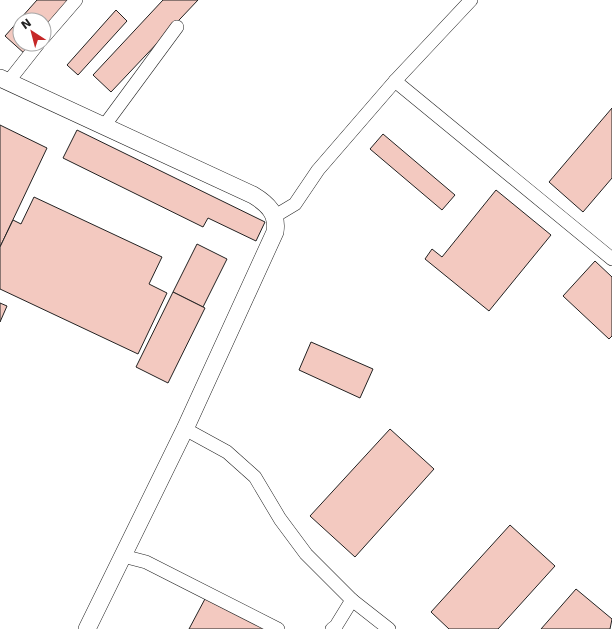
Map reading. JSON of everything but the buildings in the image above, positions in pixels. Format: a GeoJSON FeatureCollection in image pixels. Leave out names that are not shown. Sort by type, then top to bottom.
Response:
{"type":"FeatureCollection","features":[{"type":"Feature","properties":{"kind":"main road"},"geometry":{"type":"LineString","coordinates":[[4,80],[253,195],[264,202],[275,216],[275,232],[185,429],[87,629]]}},
{"type":"Feature","properties":{"kind":"street"},"geometry":{"type":"LineString","coordinates":[[52,28],[76,0]]}},
{"type":"Feature","properties":{"kind":"street"},"geometry":{"type":"LineString","coordinates":[[275,216],[295,204],[318,170],[395,81],[471,0]]}},
{"type":"Feature","properties":{"kind":"street"},"geometry":{"type":"LineString","coordinates":[[104,126],[177,27]]}},
{"type":"Feature","properties":{"kind":"street"},"geometry":{"type":"LineString","coordinates":[[4,80],[30,52]]}},
{"type":"Feature","properties":{"kind":"street"},"geometry":{"type":"LineString","coordinates":[[395,81],[612,259]]}},
{"type":"Feature","properties":{"kind":"street"},"geometry":{"type":"LineString","coordinates":[[185,429],[227,452],[255,477],[280,519],[306,554],[352,600],[388,629]]}},
{"type":"Feature","properties":{"kind":"street"},"geometry":{"type":"LineString","coordinates":[[123,556],[146,562],[278,629]]}},
{"type":"Feature","properties":{"kind":"street"},"geometry":{"type":"LineString","coordinates":[[332,629],[336,626],[352,600]]}}]}
